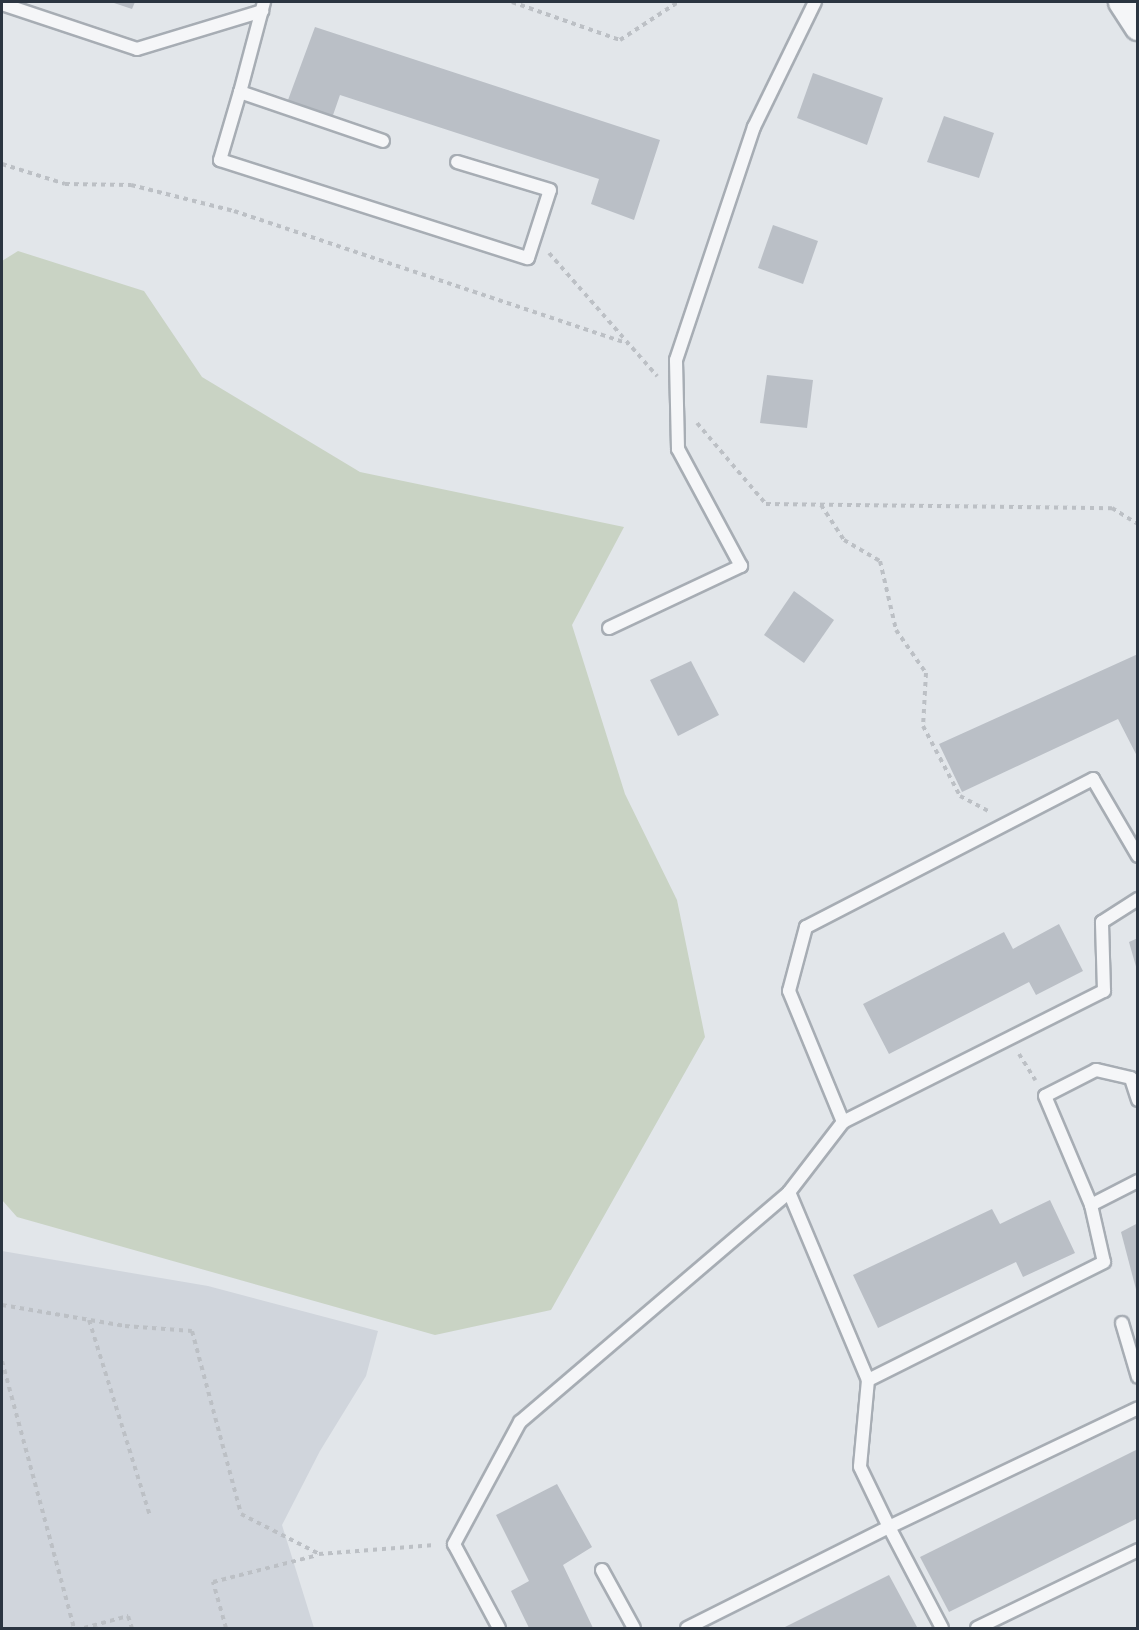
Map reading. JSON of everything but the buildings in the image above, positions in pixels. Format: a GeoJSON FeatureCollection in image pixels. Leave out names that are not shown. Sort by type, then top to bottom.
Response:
{"type":"FeatureCollection","features":[{"type":"Feature","properties":{"kind":"street"},"geometry":{"type":"LineString","coordinates":[[1122,2],[1137,27]]}},
{"type":"Feature","properties":{"kind":"lane"},"geometry":{"type":"LineString","coordinates":[[609,628],[741,566],[678,449],[676,360],[754,127],[815,2]]}},
{"type":"Feature","properties":{"kind":"lane"},"geometry":{"type":"LineString","coordinates":[[2,4],[137,49],[263,6]]}},
{"type":"Feature","properties":{"kind":"lane"},"geometry":{"type":"LineString","coordinates":[[263,6],[220,160],[528,258],[550,190],[458,162]]}},
{"type":"Feature","properties":{"kind":"lane"},"geometry":{"type":"LineString","coordinates":[[240,92],[383,141]]}},
{"type":"Feature","properties":{"kind":"lane"},"geometry":{"type":"LineString","coordinates":[[843,1122],[789,990],[806,927],[1011,825],[1094,779],[1137,856]]}},
{"type":"Feature","properties":{"kind":"lane"},"geometry":{"type":"LineString","coordinates":[[499,1629],[454,1544],[520,1422],[789,1192],[843,1122],[1104,991],[1102,922],[1137,900]]}},
{"type":"Feature","properties":{"kind":"lane"},"geometry":{"type":"LineString","coordinates":[[868,1380],[1104,1262],[1091,1205],[1045,1096],[1096,1070],[1131,1078],[1137,1101]]}},
{"type":"Feature","properties":{"kind":"lane"},"geometry":{"type":"LineString","coordinates":[[1091,1205],[1137,1181]]}},
{"type":"Feature","properties":{"kind":"lane"},"geometry":{"type":"LineString","coordinates":[[789,1192],[868,1380],[860,1467],[942,1629]]}},
{"type":"Feature","properties":{"kind":"lane"},"geometry":{"type":"LineString","coordinates":[[1122,1323],[1137,1377]]}},
{"type":"Feature","properties":{"kind":"lane"},"geometry":{"type":"LineString","coordinates":[[687,1629],[889,1527],[1137,1408]]}},
{"type":"Feature","properties":{"kind":"lane"},"geometry":{"type":"LineString","coordinates":[[977,1629],[1137,1550]]}},
{"type":"Feature","properties":{"kind":"lane"},"geometry":{"type":"LineString","coordinates":[[602,1570],[634,1629]]}},
{"type":"Feature","properties":{"kind":"path"},"geometry":{"type":"LineString","coordinates":[[512,2],[621,40],[678,2]]}},
{"type":"Feature","properties":{"kind":"path"},"geometry":{"type":"LineString","coordinates":[[2,164],[65,184],[131,185],[234,211],[627,343]]}},
{"type":"Feature","properties":{"kind":"path"},"geometry":{"type":"LineString","coordinates":[[535,238],[766,504],[1113,508],[1137,524]]}},
{"type":"Feature","properties":{"kind":"path"},"geometry":{"type":"LineString","coordinates":[[821,504],[844,540],[880,561],[896,630],[926,673],[923,726],[960,796],[1011,825]]}},
{"type":"Feature","properties":{"kind":"path"},"geometry":{"type":"LineString","coordinates":[[1010,1039],[1045,1096]]}},
{"type":"Feature","properties":{"kind":"path"},"geometry":{"type":"LineString","coordinates":[[2,1305],[89,1320],[192,1331],[242,1514],[319,1554]]}},
{"type":"Feature","properties":{"kind":"path"},"geometry":{"type":"LineString","coordinates":[[89,1320],[150,1516]]}},
{"type":"Feature","properties":{"kind":"path"},"geometry":{"type":"LineString","coordinates":[[2,1361],[74,1629]]}},
{"type":"Feature","properties":{"kind":"path"},"geometry":{"type":"LineString","coordinates":[[226,1629],[213,1582],[319,1554],[454,1544]]}},
{"type":"Feature","properties":{"kind":"path"},"geometry":{"type":"LineString","coordinates":[[84,1629],[128,1616],[132,1629]]}},
{"type":"Feature","properties":{"kind":"shaded area"},"geometry":{"type":"Polygon","coordinates":[[[2,1251],[208,1286],[378,1331],[366,1376],[320,1451],[282,1525],[314,1628],[2,1628],[2,1251]]]}},
{"type":"Feature","properties":{"kind":"green space"},"geometry":{"type":"Polygon","coordinates":[[[18,251],[144,291],[202,377],[360,472],[624,527],[572,625],[625,794],[677,900],[705,1037],[551,1310],[435,1335],[17,1217],[2,1200],[2,261],[18,251]]]}}]}
